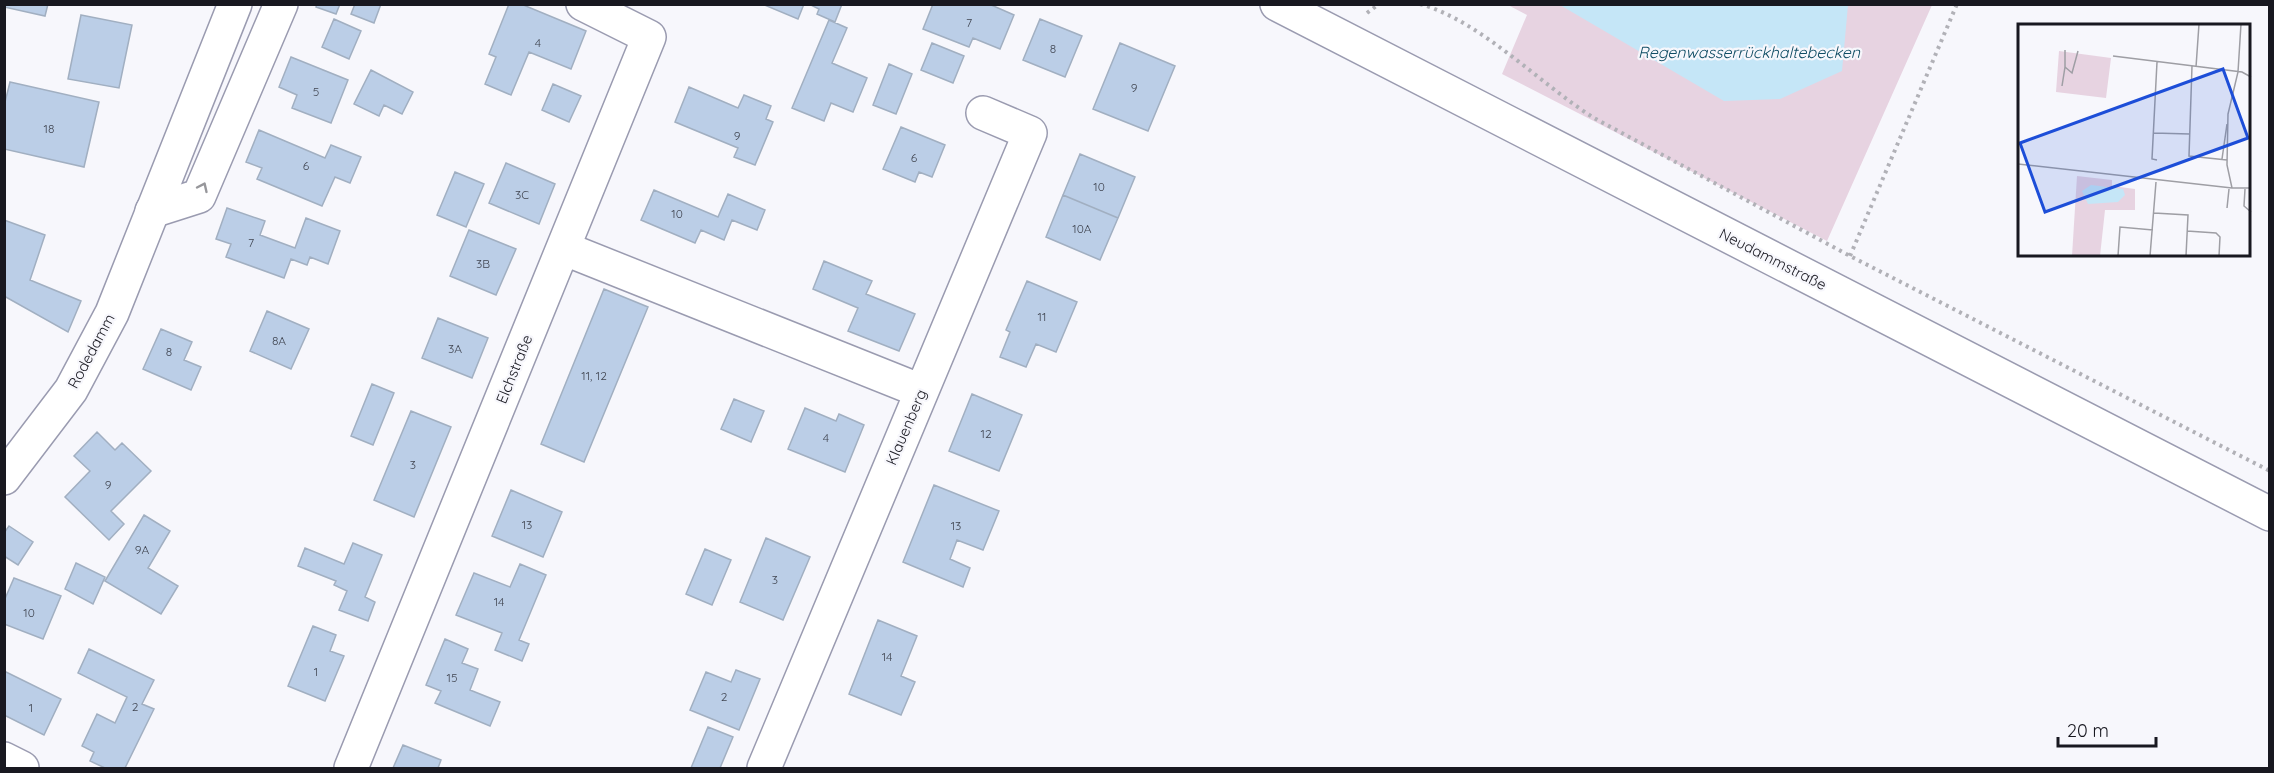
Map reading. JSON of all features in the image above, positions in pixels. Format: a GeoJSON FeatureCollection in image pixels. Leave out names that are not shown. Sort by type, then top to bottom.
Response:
{"type":"FeatureCollection","features":[{"type":"Feature","properties":{"kind":"street","name":"Rodedamm"},"geometry":{"type":"LineString","coordinates":[[4,478],[70,390],[112,313],[235,4]]}},
{"type":"Feature","properties":{"kind":"street"},"geometry":{"type":"LineString","coordinates":[[153,211],[199,196],[281,4]]}},
{"type":"Feature","properties":{"kind":"street","name":"Elchstraße"},"geometry":{"type":"LineString","coordinates":[[351,768],[649,38],[583,4]]}},
{"type":"Feature","properties":{"kind":"street","name":"Neudammstraße"},"geometry":{"type":"LineString","coordinates":[[1277,4],[2270,514]]}},
{"type":"Feature","properties":{"kind":"street","name":"Klauenberg"},"geometry":{"type":"LineString","coordinates":[[764,768],[1030,133],[983,112]]}},
{"type":"Feature","properties":{"kind":"street"},"geometry":{"type":"LineString","coordinates":[[563,248],[921,391]]}},
{"type":"Feature","properties":{"kind":"street"},"geometry":{"type":"LineString","coordinates":[[4,759],[22,768]]}},
{"type":"Feature","properties":{"kind":"path"},"geometry":{"type":"LineString","coordinates":[[1363,15],[1379,4]]}},
{"type":"Feature","properties":{"kind":"path"},"geometry":{"type":"LineString","coordinates":[[1420,4],[1458,21],[1491,42],[1571,104],[1594,118],[1850,256],[2270,471]]}},
{"type":"Feature","properties":{"kind":"path"},"geometry":{"type":"LineString","coordinates":[[1836,291],[1955,5]]}},
{"type":"Feature","properties":{"kind":"shaded area"},"geometry":{"type":"Polygon","coordinates":[[[1508,5],[1932,5],[1827,241],[1502,74],[1527,15],[1508,5]]]}},
{"type":"Feature","properties":{"kind":"water","name":"Regenwasserrückhaltebecken"},"geometry":{"type":"Polygon","coordinates":[[[1560,5],[1848,5],[1842,71],[1780,99],[1724,101],[1560,5]]]}},
{"type":"Feature","properties":{"kind":"building"},"geometry":{"type":"Polygon","coordinates":[[[4,4],[48,4],[45,16],[4,7],[4,4]]]}},
{"type":"Feature","properties":{"kind":"building"},"geometry":{"type":"Polygon","coordinates":[[[317,4],[340,4],[336,14],[316,7],[317,4]]]}},
{"type":"Feature","properties":{"kind":"building"},"geometry":{"type":"Polygon","coordinates":[[[355,4],[381,4],[374,23],[351,14],[355,4]]]}},
{"type":"Feature","properties":{"kind":"building"},"geometry":{"type":"Polygon","coordinates":[[[509,4],[521,4],[586,31],[571,69],[529,52],[511,95],[485,84],[496,57],[489,54],[509,4]]]}},
{"type":"Feature","properties":{"kind":"building"},"geometry":{"type":"Polygon","coordinates":[[[762,4],[804,4],[798,19],[762,4]]]}},
{"type":"Feature","properties":{"kind":"building"},"geometry":{"type":"Polygon","coordinates":[[[809,4],[842,4],[835,22],[817,14],[819,9],[809,4]]]}},
{"type":"Feature","properties":{"kind":"building"},"geometry":{"type":"Polygon","coordinates":[[[933,4],[989,4],[1014,15],[1000,49],[973,38],[969,47],[923,29],[933,4]]]}},
{"type":"Feature","properties":{"kind":"building"},"geometry":{"type":"Polygon","coordinates":[[[81,15],[132,25],[119,88],[68,79],[81,15]]]}},
{"type":"Feature","properties":{"kind":"building"},"geometry":{"type":"Polygon","coordinates":[[[334,19],[361,31],[349,59],[322,47],[334,19]]]}},
{"type":"Feature","properties":{"kind":"building"},"geometry":{"type":"Polygon","coordinates":[[[1040,19],[1082,36],[1065,77],[1023,60],[1040,19]]]}},
{"type":"Feature","properties":{"kind":"building"},"geometry":{"type":"Polygon","coordinates":[[[829,20],[847,28],[832,63],[867,78],[853,112],[831,103],[824,121],[792,108],[829,20]]]}},
{"type":"Feature","properties":{"kind":"building"},"geometry":{"type":"Polygon","coordinates":[[[932,43],[964,56],[953,83],[921,70],[932,43]]]}},
{"type":"Feature","properties":{"kind":"building"},"geometry":{"type":"Polygon","coordinates":[[[1120,43],[1175,66],[1148,131],[1093,109],[1120,43]]]}},
{"type":"Feature","properties":{"kind":"building"},"geometry":{"type":"Polygon","coordinates":[[[291,57],[348,80],[331,123],[292,108],[297,95],[279,87],[291,57]]]}},
{"type":"Feature","properties":{"kind":"building"},"geometry":{"type":"Polygon","coordinates":[[[889,64],[912,74],[896,114],[873,105],[889,64]]]}},
{"type":"Feature","properties":{"kind":"building"},"geometry":{"type":"Polygon","coordinates":[[[371,70],[413,92],[402,114],[384,105],[379,116],[354,104],[371,70]]]}},
{"type":"Feature","properties":{"kind":"building"},"geometry":{"type":"Polygon","coordinates":[[[10,82],[99,102],[84,167],[4,149],[4,106],[10,82]]]}},
{"type":"Feature","properties":{"kind":"building"},"geometry":{"type":"Polygon","coordinates":[[[553,84],[581,96],[569,122],[542,110],[553,84]]]}},
{"type":"Feature","properties":{"kind":"building"},"geometry":{"type":"Polygon","coordinates":[[[689,87],[738,108],[744,95],[771,106],[766,119],[773,122],[755,165],[734,157],[738,148],[675,122],[689,87]]]}},
{"type":"Feature","properties":{"kind":"building"},"geometry":{"type":"Polygon","coordinates":[[[901,127],[945,145],[932,177],[919,172],[915,182],[883,169],[901,127]]]}},
{"type":"Feature","properties":{"kind":"building"},"geometry":{"type":"Polygon","coordinates":[[[259,130],[325,158],[331,145],[361,157],[350,183],[335,177],[322,206],[257,179],[262,168],[246,162],[259,130]]]}},
{"type":"Feature","properties":{"kind":"building"},"geometry":{"type":"Polygon","coordinates":[[[1080,154],[1135,177],[1118,218],[1063,195],[1080,154]]]}},
{"type":"Feature","properties":{"kind":"building"},"geometry":{"type":"Polygon","coordinates":[[[506,163],[555,184],[539,224],[489,203],[506,163]]]}},
{"type":"Feature","properties":{"kind":"building"},"geometry":{"type":"Polygon","coordinates":[[[455,172],[484,184],[466,227],[437,215],[455,172]]]}},
{"type":"Feature","properties":{"kind":"building"},"geometry":{"type":"Polygon","coordinates":[[[654,190],[718,217],[728,194],[765,210],[757,230],[732,220],[724,240],[701,230],[695,243],[641,220],[654,190]]]}},
{"type":"Feature","properties":{"kind":"building"},"geometry":{"type":"Polygon","coordinates":[[[1063,195],[1118,218],[1100,260],[1046,237],[1063,195]]]}},
{"type":"Feature","properties":{"kind":"building"},"geometry":{"type":"Polygon","coordinates":[[[227,208],[265,221],[260,235],[295,248],[306,218],[340,231],[328,264],[310,257],[307,265],[291,259],[284,278],[226,257],[231,244],[216,239],[227,208]]]}},
{"type":"Feature","properties":{"kind":"building"},"geometry":{"type":"Polygon","coordinates":[[[4,220],[45,235],[30,280],[81,301],[68,332],[4,296],[4,220]]]}},
{"type":"Feature","properties":{"kind":"building"},"geometry":{"type":"Polygon","coordinates":[[[469,230],[516,249],[496,295],[450,276],[469,230]]]}},
{"type":"Feature","properties":{"kind":"building"},"geometry":{"type":"Polygon","coordinates":[[[824,261],[872,281],[866,294],[915,314],[899,351],[848,331],[858,308],[813,289],[824,261]]]}},
{"type":"Feature","properties":{"kind":"building"},"geometry":{"type":"Polygon","coordinates":[[[1027,281],[1077,302],[1056,352],[1036,344],[1026,367],[1000,357],[1010,332],[1006,330],[1027,281]]]}},
{"type":"Feature","properties":{"kind":"building"},"geometry":{"type":"Polygon","coordinates":[[[604,289],[648,307],[584,462],[541,444],[604,289]]]}},
{"type":"Feature","properties":{"kind":"building"},"geometry":{"type":"Polygon","coordinates":[[[267,311],[309,329],[291,369],[250,351],[267,311]]]}},
{"type":"Feature","properties":{"kind":"building"},"geometry":{"type":"Polygon","coordinates":[[[438,318],[488,338],[472,378],[422,358],[438,318]]]}},
{"type":"Feature","properties":{"kind":"building"},"geometry":{"type":"Polygon","coordinates":[[[161,329],[192,342],[184,360],[201,367],[191,390],[143,369],[161,329]]]}},
{"type":"Feature","properties":{"kind":"building"},"geometry":{"type":"Polygon","coordinates":[[[372,384],[394,393],[373,445],[351,436],[372,384]]]}},
{"type":"Feature","properties":{"kind":"building"},"geometry":{"type":"Polygon","coordinates":[[[972,394],[1022,415],[999,471],[949,451],[972,394]]]}},
{"type":"Feature","properties":{"kind":"building"},"geometry":{"type":"Polygon","coordinates":[[[734,399],[764,411],[751,442],[721,429],[734,399]]]}},
{"type":"Feature","properties":{"kind":"building"},"geometry":{"type":"Polygon","coordinates":[[[805,408],[836,421],[839,414],[864,425],[845,472],[788,449],[805,408]]]}},
{"type":"Feature","properties":{"kind":"building"},"geometry":{"type":"Polygon","coordinates":[[[411,411],[451,427],[414,517],[374,500],[411,411]]]}},
{"type":"Feature","properties":{"kind":"building"},"geometry":{"type":"Polygon","coordinates":[[[97,432],[115,450],[122,443],[151,471],[111,511],[124,524],[109,540],[65,497],[90,471],[74,456],[97,432]]]}},
{"type":"Feature","properties":{"kind":"building"},"geometry":{"type":"Polygon","coordinates":[[[934,485],[999,511],[983,550],[957,540],[950,559],[970,568],[963,587],[903,562],[934,485]]]}},
{"type":"Feature","properties":{"kind":"building"},"geometry":{"type":"Polygon","coordinates":[[[511,490],[562,512],[543,557],[492,536],[511,490]]]}},
{"type":"Feature","properties":{"kind":"building"},"geometry":{"type":"Polygon","coordinates":[[[144,515],[170,531],[148,568],[178,586],[161,614],[105,581],[144,515]]]}},
{"type":"Feature","properties":{"kind":"building"},"geometry":{"type":"Polygon","coordinates":[[[9,526],[33,542],[18,565],[4,556],[4,533],[9,526]]]}},
{"type":"Feature","properties":{"kind":"building"},"geometry":{"type":"Polygon","coordinates":[[[766,538],[810,557],[783,620],[740,602],[766,538]]]}},
{"type":"Feature","properties":{"kind":"building"},"geometry":{"type":"Polygon","coordinates":[[[353,543],[382,555],[365,597],[375,602],[368,621],[339,610],[347,591],[334,585],[336,581],[298,566],[305,548],[344,564],[353,543]]]}},
{"type":"Feature","properties":{"kind":"building"},"geometry":{"type":"Polygon","coordinates":[[[705,549],[731,560],[712,605],[686,594],[705,549]]]}},
{"type":"Feature","properties":{"kind":"building"},"geometry":{"type":"Polygon","coordinates":[[[76,563],[105,577],[93,604],[65,589],[76,563]]]}},
{"type":"Feature","properties":{"kind":"building"},"geometry":{"type":"Polygon","coordinates":[[[520,564],[546,575],[519,640],[529,644],[522,661],[495,650],[502,633],[456,615],[474,573],[510,587],[520,564]]]}},
{"type":"Feature","properties":{"kind":"building"},"geometry":{"type":"Polygon","coordinates":[[[14,578],[61,596],[43,639],[4,624],[4,601],[14,578]]]}},
{"type":"Feature","properties":{"kind":"building"},"geometry":{"type":"Polygon","coordinates":[[[878,620],[917,636],[901,676],[915,682],[901,715],[849,694],[878,620]]]}},
{"type":"Feature","properties":{"kind":"building"},"geometry":{"type":"Polygon","coordinates":[[[313,626],[336,635],[330,651],[344,656],[325,701],[288,686],[313,626]]]}},
{"type":"Feature","properties":{"kind":"building"},"geometry":{"type":"Polygon","coordinates":[[[445,639],[468,649],[462,663],[478,669],[470,690],[500,702],[490,726],[435,703],[441,691],[426,685],[445,639]]]}},
{"type":"Feature","properties":{"kind":"building"},"geometry":{"type":"Polygon","coordinates":[[[89,649],[154,680],[142,704],[154,709],[125,768],[105,768],[90,761],[94,752],[82,746],[97,714],[115,723],[127,697],[78,673],[89,649]]]}},
{"type":"Feature","properties":{"kind":"building"},"geometry":{"type":"Polygon","coordinates":[[[736,670],[760,679],[739,730],[690,710],[706,672],[731,682],[736,670]]]}},
{"type":"Feature","properties":{"kind":"building"},"geometry":{"type":"Polygon","coordinates":[[[4,671],[61,699],[44,735],[4,715],[4,671]]]}},
{"type":"Feature","properties":{"kind":"building"},"geometry":{"type":"Polygon","coordinates":[[[708,727],[733,737],[720,768],[691,768],[708,727]]]}},
{"type":"Feature","properties":{"kind":"building"},"geometry":{"type":"Polygon","coordinates":[[[403,745],[441,760],[438,768],[393,768],[403,745]]]}}]}
